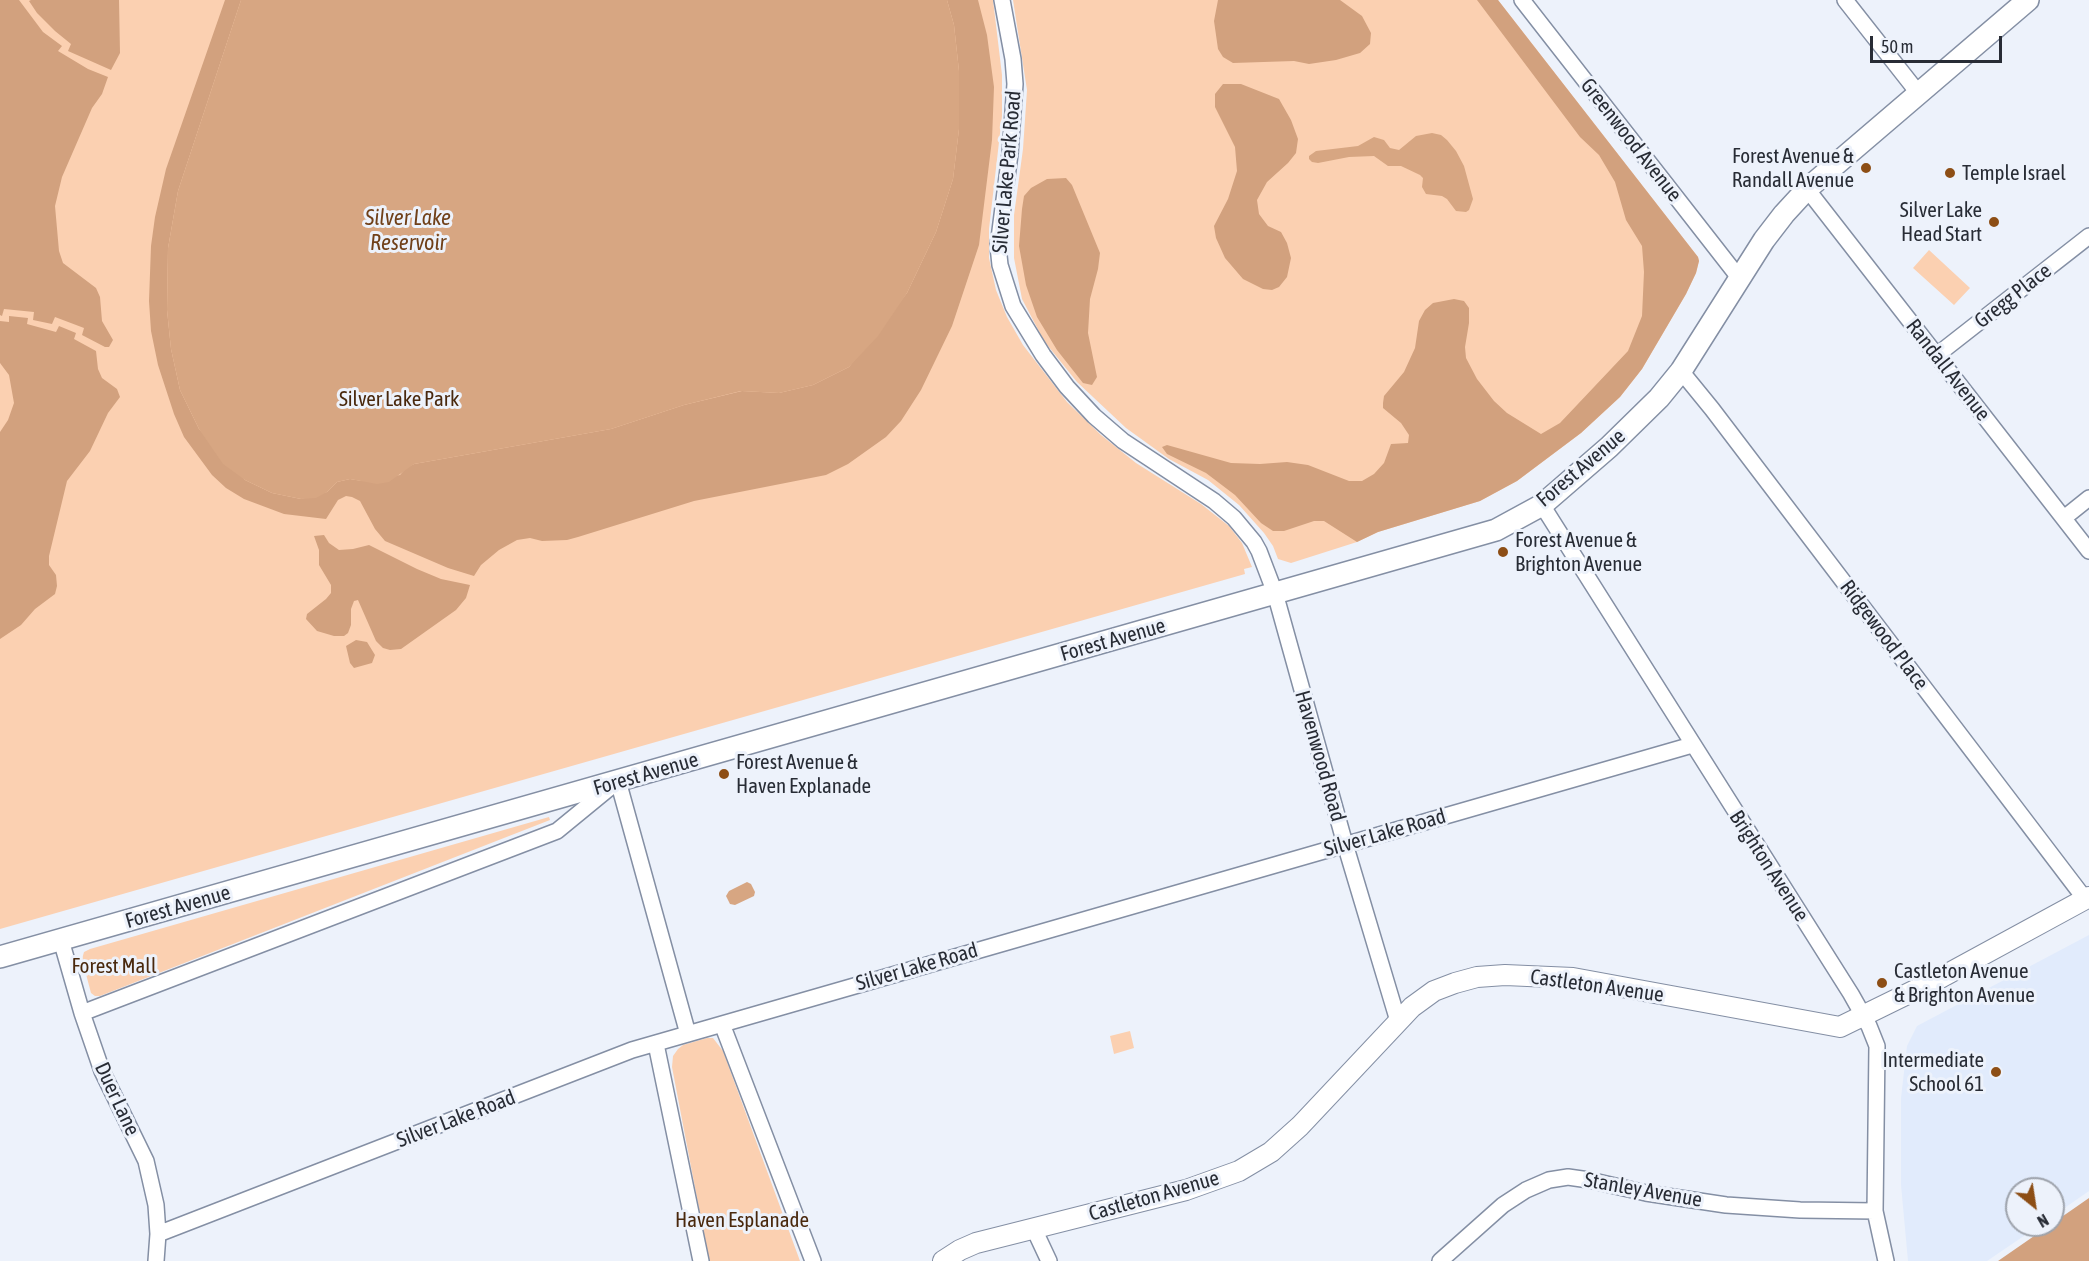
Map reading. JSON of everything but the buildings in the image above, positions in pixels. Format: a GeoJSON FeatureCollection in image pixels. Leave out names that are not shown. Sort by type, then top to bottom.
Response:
{"type":"FeatureCollection","features":[{"type":"Feature","properties":{"kind":"main road","name":"Forest Avenue"},"geometry":{"type":"LineString","coordinates":[[0,957],[1496,530],[1542,505],[1609,447],[1659,398],[1681,371],[1764,240],[1807,189],[2028,0]]}},
{"type":"Feature","properties":{"kind":"street","name":"Silver Lake Park Road"},"geometry":{"type":"LineString","coordinates":[[1002,0],[1013,59],[1015,84],[1010,154],[998,246],[1000,266],[1013,306],[1043,355],[1067,387],[1094,416],[1124,441],[1214,501],[1234,518],[1254,542],[1275,593]]}},
{"type":"Feature","properties":{"kind":"street","name":"Greenwood Avenue"},"geometry":{"type":"LineString","coordinates":[[1522,0],[1740,279]]}},
{"type":"Feature","properties":{"kind":"street"},"geometry":{"type":"LineString","coordinates":[[1845,0],[1919,94]]}},
{"type":"Feature","properties":{"kind":"street","name":"Randall Avenue"},"geometry":{"type":"LineString","coordinates":[[1807,189],[2089,550]]}},
{"type":"Feature","properties":{"kind":"street","name":"Gregg Place"},"geometry":{"type":"LineString","coordinates":[[1937,355],[2089,236]]}},
{"type":"Feature","properties":{"kind":"street","name":"Ridgewood Place"},"geometry":{"type":"LineString","coordinates":[[1681,371],[2087,898]]}},
{"type":"Feature","properties":{"kind":"street"},"geometry":{"type":"LineString","coordinates":[[2064,518],[2089,498]]}},
{"type":"Feature","properties":{"kind":"street","name":"Brighton Avenue"},"geometry":{"type":"LineString","coordinates":[[1542,505],[1864,1016],[1877,1046],[1875,1211],[1886,1261]]}},
{"type":"Feature","properties":{"kind":"street","name":"Havenwood Road"},"geometry":{"type":"LineString","coordinates":[[1275,593],[1345,844],[1398,1021]]}},
{"type":"Feature","properties":{"kind":"street","name":"Silver Lake Road"},"geometry":{"type":"LineString","coordinates":[[158,1234],[632,1050],[1692,745]]}},
{"type":"Feature","properties":{"kind":"street"},"geometry":{"type":"LineString","coordinates":[[82,1013],[557,831],[618,781],[688,1034]]}},
{"type":"Feature","properties":{"kind":"street","name":"Castleton Avenue"},"geometry":{"type":"LineString","coordinates":[[943,1261],[975,1243],[1195,1187],[1250,1165],[1281,1144],[1300,1126],[1421,999],[1442,988],[1470,979],[1505,975],[1555,976],[1589,980],[1840,1027],[1942,977],[2087,898]]}},
{"type":"Feature","properties":{"kind":"street","name":"Duer Lane"},"geometry":{"type":"LineString","coordinates":[[61,940],[102,1071],[146,1161],[156,1205],[158,1234],[156,1261]]}},
{"type":"Feature","properties":{"kind":"street"},"geometry":{"type":"LineString","coordinates":[[722,1023],[813,1261]]}},
{"type":"Feature","properties":{"kind":"street"},"geometry":{"type":"LineString","coordinates":[[656,1044],[700,1261]]}},
{"type":"Feature","properties":{"kind":"street","name":"Stanley Avenue"},"geometry":{"type":"LineString","coordinates":[[1440,1261],[1503,1205],[1526,1190],[1549,1180],[1568,1177],[1646,1193],[1726,1205],[1800,1210],[1875,1211]]}},
{"type":"Feature","properties":{"kind":"street"},"geometry":{"type":"LineString","coordinates":[[1034,1229],[1049,1261]]}},
{"type":"Feature","properties":{"kind":"shaded area"},"geometry":{"type":"Polygon","coordinates":[[[0,0],[19,0],[43,32],[62,46],[58,51],[88,69],[108,77],[62,177],[55,206],[59,251],[63,263],[96,288],[100,297],[102,321],[113,340],[109,347],[82,335],[84,328],[55,317],[52,324],[33,320],[34,312],[4,309],[2,316],[0,315],[0,0]]]}},
{"type":"Feature","properties":{"kind":"shaded area"},"geometry":{"type":"Polygon","coordinates":[[[119,0],[120,53],[111,70],[68,51],[71,44],[37,13],[29,1],[119,0]]]}},
{"type":"Feature","properties":{"kind":"shaded area"},"geometry":{"type":"Polygon","coordinates":[[[225,0],[241,0],[178,191],[168,248],[167,310],[171,349],[180,390],[199,429],[245,480],[272,493],[301,499],[327,492],[337,482],[400,475],[414,464],[611,429],[684,405],[742,391],[779,393],[813,385],[849,367],[907,293],[936,232],[953,179],[959,129],[959,71],[954,25],[947,0],[978,0],[987,35],[994,87],[992,140],[979,245],[952,326],[921,390],[901,421],[886,437],[848,464],[826,475],[694,501],[567,540],[542,541],[530,538],[517,540],[499,550],[481,565],[474,576],[448,568],[385,541],[375,529],[360,501],[352,497],[346,496],[338,500],[326,519],[284,514],[244,499],[226,488],[212,475],[184,437],[158,365],[151,331],[149,301],[151,246],[166,169],[225,0]]]}},
{"type":"Feature","properties":{"kind":"shaded area"},"geometry":{"type":"Polygon","coordinates":[[[1218,0],[1340,0],[1362,16],[1371,33],[1370,44],[1360,53],[1309,64],[1294,61],[1233,63],[1223,57],[1218,49],[1214,21],[1218,0]]]}},
{"type":"Feature","properties":{"kind":"shaded area"},"geometry":{"type":"Polygon","coordinates":[[[1477,0],[1498,0],[1698,257],[1696,273],[1642,369],[1620,397],[1581,433],[1517,481],[1480,501],[1378,532],[1357,542],[1324,521],[1314,521],[1284,531],[1273,531],[1261,523],[1235,495],[1206,473],[1167,454],[1162,447],[1167,445],[1231,463],[1287,462],[1308,465],[1349,481],[1362,481],[1374,474],[1384,463],[1391,444],[1408,443],[1409,435],[1401,423],[1383,408],[1384,396],[1404,372],[1415,348],[1419,321],[1425,310],[1433,303],[1454,299],[1464,301],[1469,308],[1466,358],[1477,379],[1494,401],[1507,413],[1541,434],[1560,423],[1628,351],[1642,316],[1644,272],[1642,246],[1626,220],[1615,182],[1599,155],[1580,137],[1477,0]]]}},
{"type":"Feature","properties":{"kind":"shaded area"},"geometry":{"type":"Polygon","coordinates":[[[1223,84],[1241,84],[1279,99],[1291,120],[1298,139],[1296,153],[1267,182],[1257,200],[1259,214],[1268,226],[1281,232],[1291,258],[1287,277],[1279,287],[1272,290],[1263,289],[1243,279],[1225,258],[1216,238],[1214,226],[1228,199],[1237,171],[1235,147],[1215,107],[1215,94],[1223,84]]]}},
{"type":"Feature","properties":{"kind":"shaded area"},"geometry":{"type":"Polygon","coordinates":[[[1066,178],[1072,185],[1100,253],[1090,299],[1088,333],[1097,377],[1092,385],[1083,383],[1057,350],[1037,317],[1026,285],[1019,246],[1024,196],[1031,188],[1047,179],[1066,178]]]}},
{"type":"Feature","properties":{"kind":"shaded area"},"geometry":{"type":"Polygon","coordinates":[[[9,316],[28,318],[27,324],[56,332],[59,326],[76,333],[74,339],[96,351],[98,369],[102,378],[117,389],[120,397],[108,413],[90,451],[67,481],[49,556],[49,565],[56,575],[55,594],[35,609],[21,625],[0,639],[0,432],[8,420],[14,403],[9,375],[0,363],[0,321],[9,322],[9,316]]]}},
{"type":"Feature","properties":{"kind":"shaded area"},"geometry":{"type":"Polygon","coordinates":[[[324,535],[329,543],[339,550],[369,545],[441,579],[470,585],[466,598],[456,610],[401,649],[383,648],[376,641],[358,600],[354,601],[351,609],[351,625],[348,633],[344,636],[334,636],[317,631],[306,619],[307,614],[331,593],[331,585],[319,565],[319,550],[314,536],[324,535]]]}},
{"type":"Feature","properties":{"kind":"shaded area"},"geometry":{"type":"Polygon","coordinates":[[[356,640],[367,642],[375,655],[372,663],[354,668],[350,663],[346,646],[356,640]]]}},
{"type":"Feature","properties":{"kind":"shaded area","name":"Intermediate School 61"},"geometry":{"type":"Polygon","coordinates":[[[2089,935],[2089,1191],[2065,1208],[2065,1177],[2005,1177],[2005,1237],[2022,1237],[1987,1261],[1908,1261],[1901,1185],[1901,1098],[1907,1046],[1917,1026],[2089,935]]]}},
{"type":"Feature","properties":{"kind":"shaded area"},"geometry":{"type":"Polygon","coordinates":[[[2089,1198],[2089,1261],[1998,1261],[2033,1237],[2065,1237],[2065,1215],[2089,1198]]]}},
{"type":"Feature","properties":{"kind":"green space","name":"Silver Lake Park"},"geometry":{"type":"Polygon","coordinates":[[[0,0],[993,0],[1002,75],[1002,116],[989,229],[989,258],[996,290],[1007,317],[1023,345],[1067,402],[1101,435],[1136,463],[1201,504],[1229,526],[1242,543],[1252,567],[1244,569],[1245,574],[0,929],[0,0]]]}},
{"type":"Feature","properties":{"kind":"green space"},"geometry":{"type":"Polygon","coordinates":[[[1013,0],[1498,0],[1698,257],[1696,273],[1642,369],[1620,397],[1581,433],[1517,481],[1480,501],[1378,532],[1357,542],[1291,563],[1278,559],[1264,533],[1239,505],[1208,480],[1169,459],[1126,428],[1077,382],[1044,341],[1022,299],[1014,258],[1014,215],[1023,149],[1027,90],[1013,0]]]}},
{"type":"Feature","properties":{"kind":"green space"},"geometry":{"type":"Polygon","coordinates":[[[1929,250],[1970,288],[1954,305],[1913,268],[1929,250]]]}},
{"type":"Feature","properties":{"kind":"green space","name":"Forest Mall"},"geometry":{"type":"Polygon","coordinates":[[[549,817],[550,820],[100,996],[91,993],[82,959],[84,952],[90,949],[549,817]]]}},
{"type":"Feature","properties":{"kind":"green space"},"geometry":{"type":"Polygon","coordinates":[[[1130,1031],[1134,1048],[1114,1054],[1110,1036],[1130,1031]]]}},
{"type":"Feature","properties":{"kind":"green space","name":"Haven Esplanade"},"geometry":{"type":"Polygon","coordinates":[[[713,1038],[723,1051],[800,1261],[709,1261],[672,1067],[673,1056],[678,1049],[683,1045],[713,1038]]]}},
{"type":"Feature","properties":{"kind":"water","name":"Silver Lake Reservoir"},"geometry":{"type":"Polygon","coordinates":[[[241,0],[947,0],[954,25],[959,71],[959,129],[953,179],[936,232],[907,293],[878,336],[849,367],[813,385],[779,393],[741,391],[684,405],[611,429],[414,464],[389,482],[377,484],[350,479],[337,482],[327,492],[316,498],[301,499],[272,493],[245,480],[223,464],[199,429],[180,390],[171,349],[167,310],[168,248],[178,191],[241,0]]]}},
{"type":"Feature","properties":{"kind":"water"},"geometry":{"type":"Polygon","coordinates":[[[1432,133],[1441,135],[1447,140],[1464,166],[1473,199],[1466,212],[1456,211],[1442,196],[1426,194],[1422,187],[1423,178],[1420,175],[1401,166],[1388,166],[1374,156],[1349,157],[1318,163],[1309,159],[1309,156],[1316,151],[1358,146],[1374,137],[1384,140],[1390,148],[1399,150],[1416,136],[1432,133]]]}},
{"type":"Feature","properties":{"kind":"water"},"geometry":{"type":"Polygon","coordinates":[[[747,882],[751,884],[755,892],[754,896],[735,905],[730,904],[726,896],[729,891],[747,882]]]}},
{"type":"Feature","properties":{"kind":"place","name":"Forest Avenue & Randall Avenue"},"geometry":{"type":"Point","coordinates":[1866,168]}},
{"type":"Feature","properties":{"kind":"place","name":"Temple Israel"},"geometry":{"type":"Point","coordinates":[1950,173]}},
{"type":"Feature","properties":{"kind":"place","name":"Silver Lake Head Start"},"geometry":{"type":"Point","coordinates":[1994,222]}},
{"type":"Feature","properties":{"kind":"place","name":"Forest Avenue & Brighton Avenue"},"geometry":{"type":"Point","coordinates":[1503,552]}},
{"type":"Feature","properties":{"kind":"place","name":"Forest Avenue & Haven Explanade"},"geometry":{"type":"Point","coordinates":[724,774]}},
{"type":"Feature","properties":{"kind":"place","name":"Castleton Avenue & Brighton Avenue"},"geometry":{"type":"Point","coordinates":[1882,983]}},
{"type":"Feature","properties":{"kind":"place","name":"Intermediate School 61"},"geometry":{"type":"Point","coordinates":[1996,1072]}}]}
